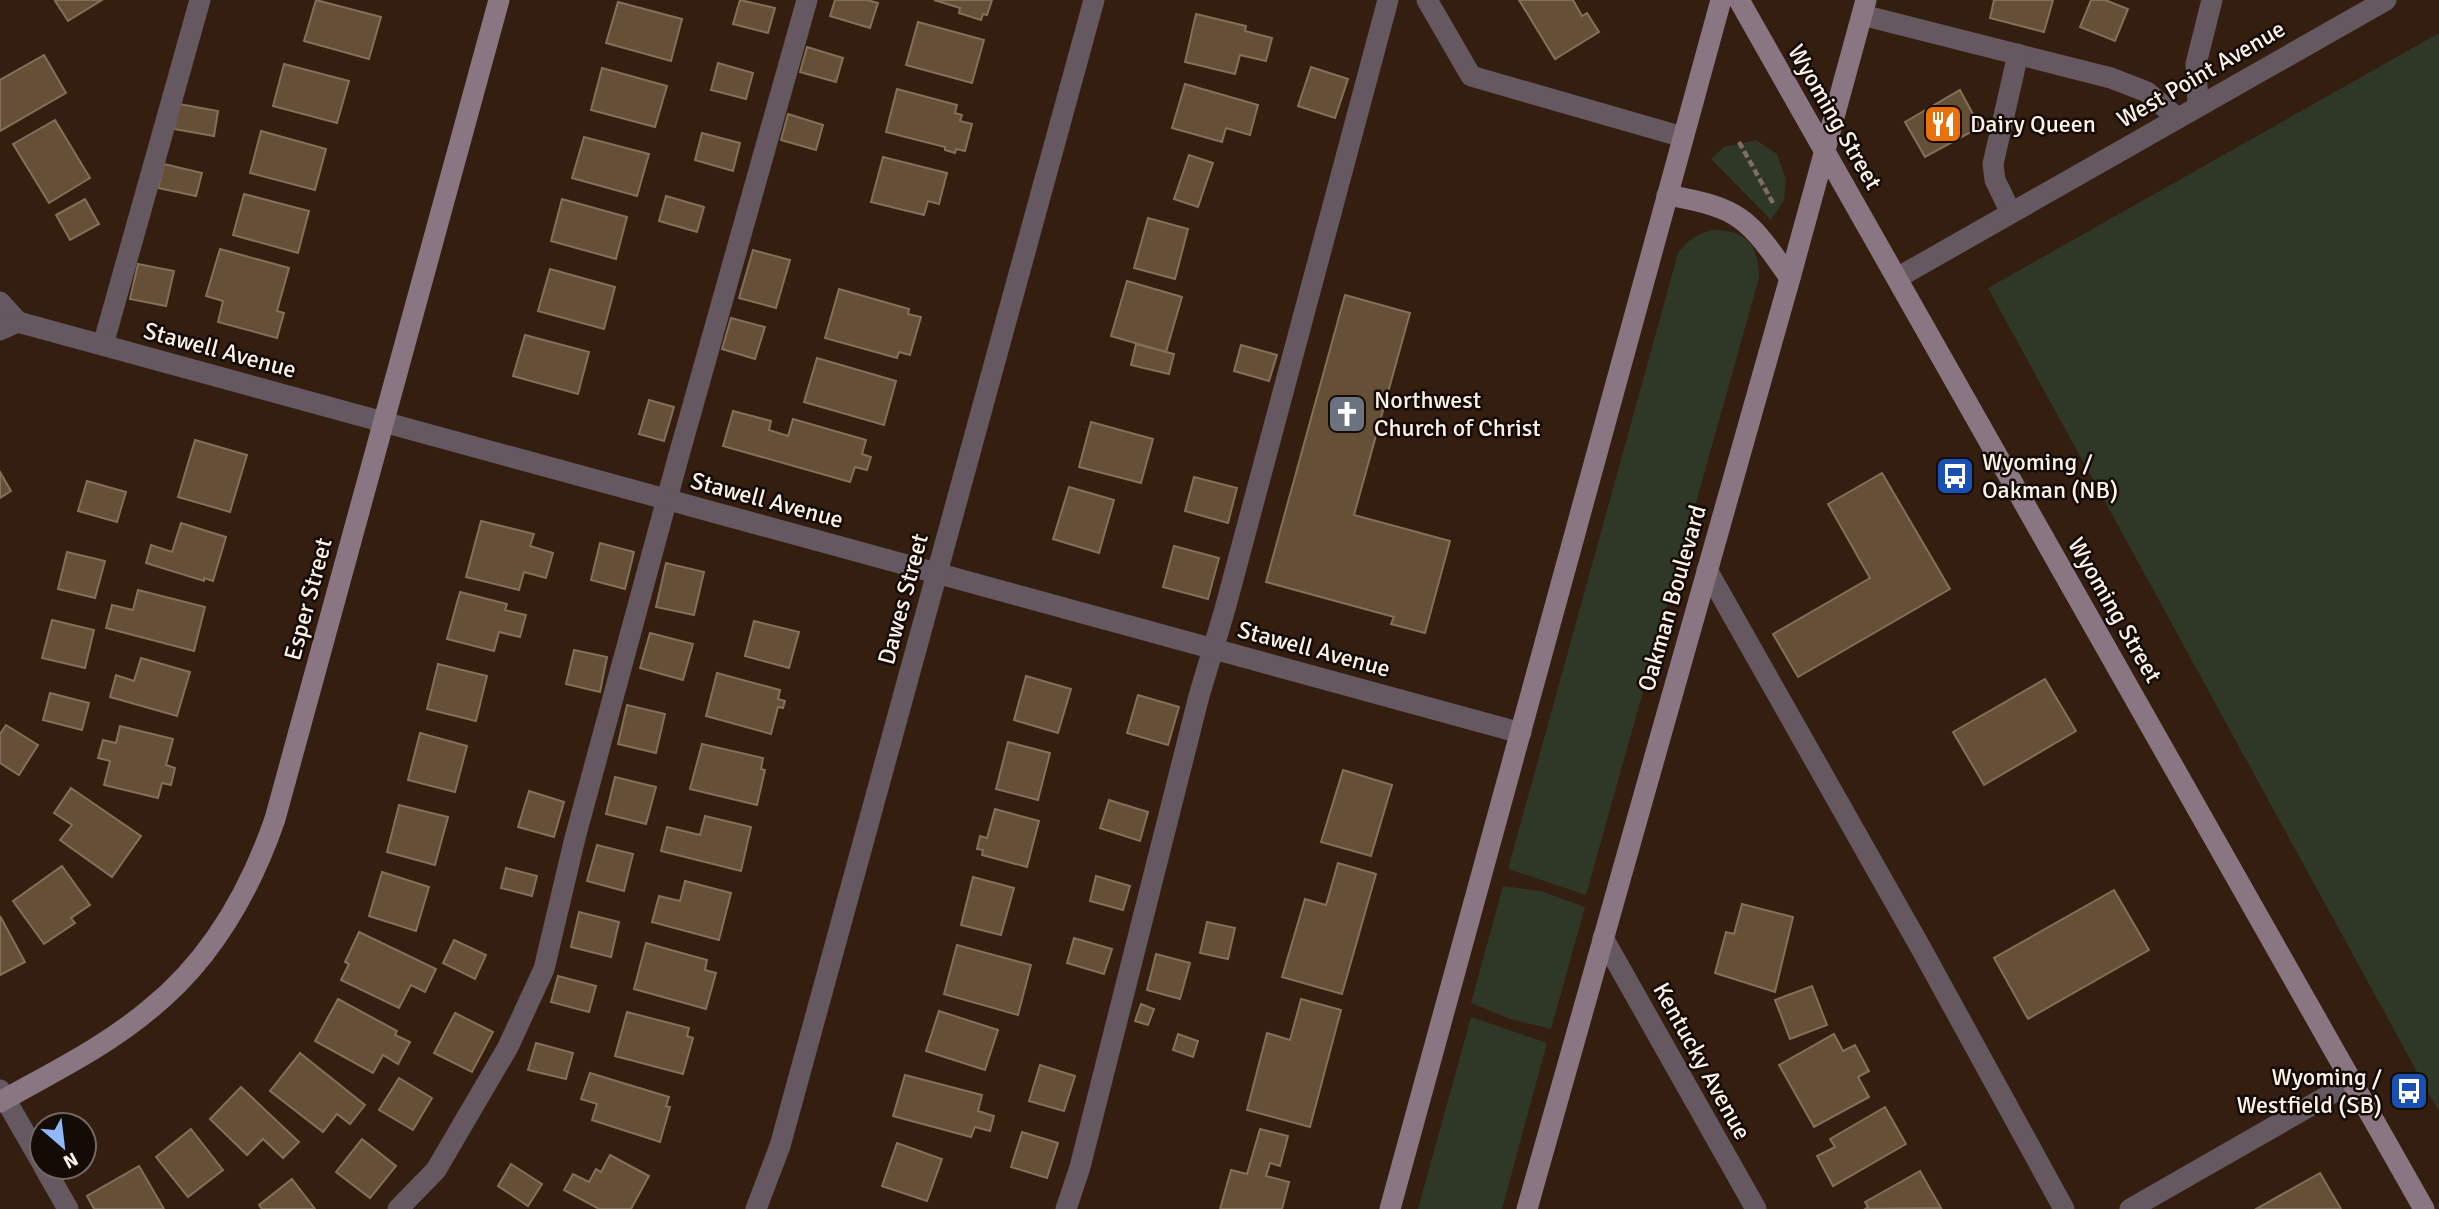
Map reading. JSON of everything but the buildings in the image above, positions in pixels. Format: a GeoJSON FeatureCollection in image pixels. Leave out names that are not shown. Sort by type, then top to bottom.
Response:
{"type":"FeatureCollection","features":[{"type":"Feature","properties":{"kind":"street"},"geometry":{"type":"LineString","coordinates":[[103,345],[200,0]]}},
{"type":"Feature","properties":{"kind":"street","name":"Esper Street"},"geometry":{"type":"LineString","coordinates":[[2,1097],[108,1041],[151,1009],[181,981],[207,950],[244,894],[262,857],[275,819],[499,0]]}},
{"type":"Feature","properties":{"kind":"street"},"geometry":{"type":"LineString","coordinates":[[398,1209],[436,1170],[508,1047],[544,969],[575,838],[807,0]]}},
{"type":"Feature","properties":{"kind":"street","name":"Dawes Street"},"geometry":{"type":"LineString","coordinates":[[756,1209],[780,1146],[1094,0]]}},
{"type":"Feature","properties":{"kind":"street"},"geometry":{"type":"LineString","coordinates":[[1066,1209],[1080,1167],[1199,696],[1214,649],[1388,0]]}},
{"type":"Feature","properties":{"kind":"street"},"geometry":{"type":"LineString","coordinates":[[1427,0],[1471,76],[1683,137]]}},
{"type":"Feature","properties":{"kind":"street"},"geometry":{"type":"LineString","coordinates":[[1390,1209],[1720,0]]}},
{"type":"Feature","properties":{"kind":"street","name":"Wyoming Street"},"geometry":{"type":"LineString","coordinates":[[1739,0],[2424,1209]]}},
{"type":"Feature","properties":{"kind":"street"},"geometry":{"type":"LineString","coordinates":[[2198,106],[2196,64],[2212,0]]}},
{"type":"Feature","properties":{"kind":"street","name":"West Point Avenue"},"geometry":{"type":"LineString","coordinates":[[1897,278],[2386,0]]}},
{"type":"Feature","properties":{"kind":"street"},"geometry":{"type":"LineString","coordinates":[[1864,8],[2018,54],[2111,78],[2147,92],[2177,118]]}},
{"type":"Feature","properties":{"kind":"street","name":"Oakman Boulevard"},"geometry":{"type":"LineString","coordinates":[[1527,1209],[1864,8]]}},
{"type":"Feature","properties":{"kind":"street"},"geometry":{"type":"LineString","coordinates":[[2011,212],[1995,180],[1993,164],[2018,54]]}},
{"type":"Feature","properties":{"kind":"street"},"geometry":{"type":"LineString","coordinates":[[1667,195],[1726,208],[1743,219],[1760,234],[1790,278]]}},
{"type":"Feature","properties":{"kind":"street"},"geometry":{"type":"LineString","coordinates":[[0,302],[9,326]]}},
{"type":"Feature","properties":{"kind":"street","name":"Stawell Avenue"},"geometry":{"type":"LineString","coordinates":[[9,326],[103,345],[1521,733]]}},
{"type":"Feature","properties":{"kind":"street"},"geometry":{"type":"LineString","coordinates":[[1707,570],[1922,950],[2064,1209]]}},
{"type":"Feature","properties":{"kind":"street","name":"Kentucky Avenue"},"geometry":{"type":"LineString","coordinates":[[1603,938],[1756,1209]]}},
{"type":"Feature","properties":{"kind":"street"},"geometry":{"type":"LineString","coordinates":[[2130,1209],[2352,1082]]}},
{"type":"Feature","properties":{"kind":"street"},"geometry":{"type":"LineString","coordinates":[[2,1097],[28,1140]]}},
{"type":"Feature","properties":{"kind":"street"},"geometry":{"type":"LineString","coordinates":[[52,1181],[68,1209]]}},
{"type":"Feature","properties":{"kind":"path"},"geometry":{"type":"LineString","coordinates":[[1739,142],[1773,203]]}},
{"type":"Feature","properties":{"kind":"green space"},"geometry":{"type":"Polygon","coordinates":[[[2439,33],[2439,1112],[1988,288],[2439,33]]]}},
{"type":"Feature","properties":{"kind":"green space"},"geometry":{"type":"Polygon","coordinates":[[[1756,140],[1777,154],[1786,179],[1784,200],[1771,220],[1711,159],[1724,147],[1756,140]]]}},
{"type":"Feature","properties":{"kind":"green space"},"geometry":{"type":"Polygon","coordinates":[[[1712,230],[1734,233],[1749,242],[1757,257],[1759,278],[1586,895],[1508,869],[1678,253],[1693,238],[1712,230]]]}},
{"type":"Feature","properties":{"kind":"green space"},"geometry":{"type":"Polygon","coordinates":[[[1503,886],[1541,891],[1585,907],[1551,1029],[1510,1019],[1471,1003],[1503,886]]]}},
{"type":"Feature","properties":{"kind":"green space"},"geometry":{"type":"Polygon","coordinates":[[[1471,1017],[1547,1043],[1502,1209],[1418,1209],[1471,1017]]]}},
{"type":"Feature","properties":{"kind":"place","name":"Dairy Queen"},"geometry":{"type":"Point","coordinates":[1943,124]}},
{"type":"Feature","properties":{"kind":"place","name":"Northwest Church of Christ"},"geometry":{"type":"Point","coordinates":[1347,414]}},
{"type":"Feature","properties":{"kind":"place","name":"Wyoming / Oakman (NB)"},"geometry":{"type":"Point","coordinates":[1955,476]}},
{"type":"Feature","properties":{"kind":"place","name":"Wyoming / Westfield (SB)"},"geometry":{"type":"Point","coordinates":[2409,1091]}}]}
